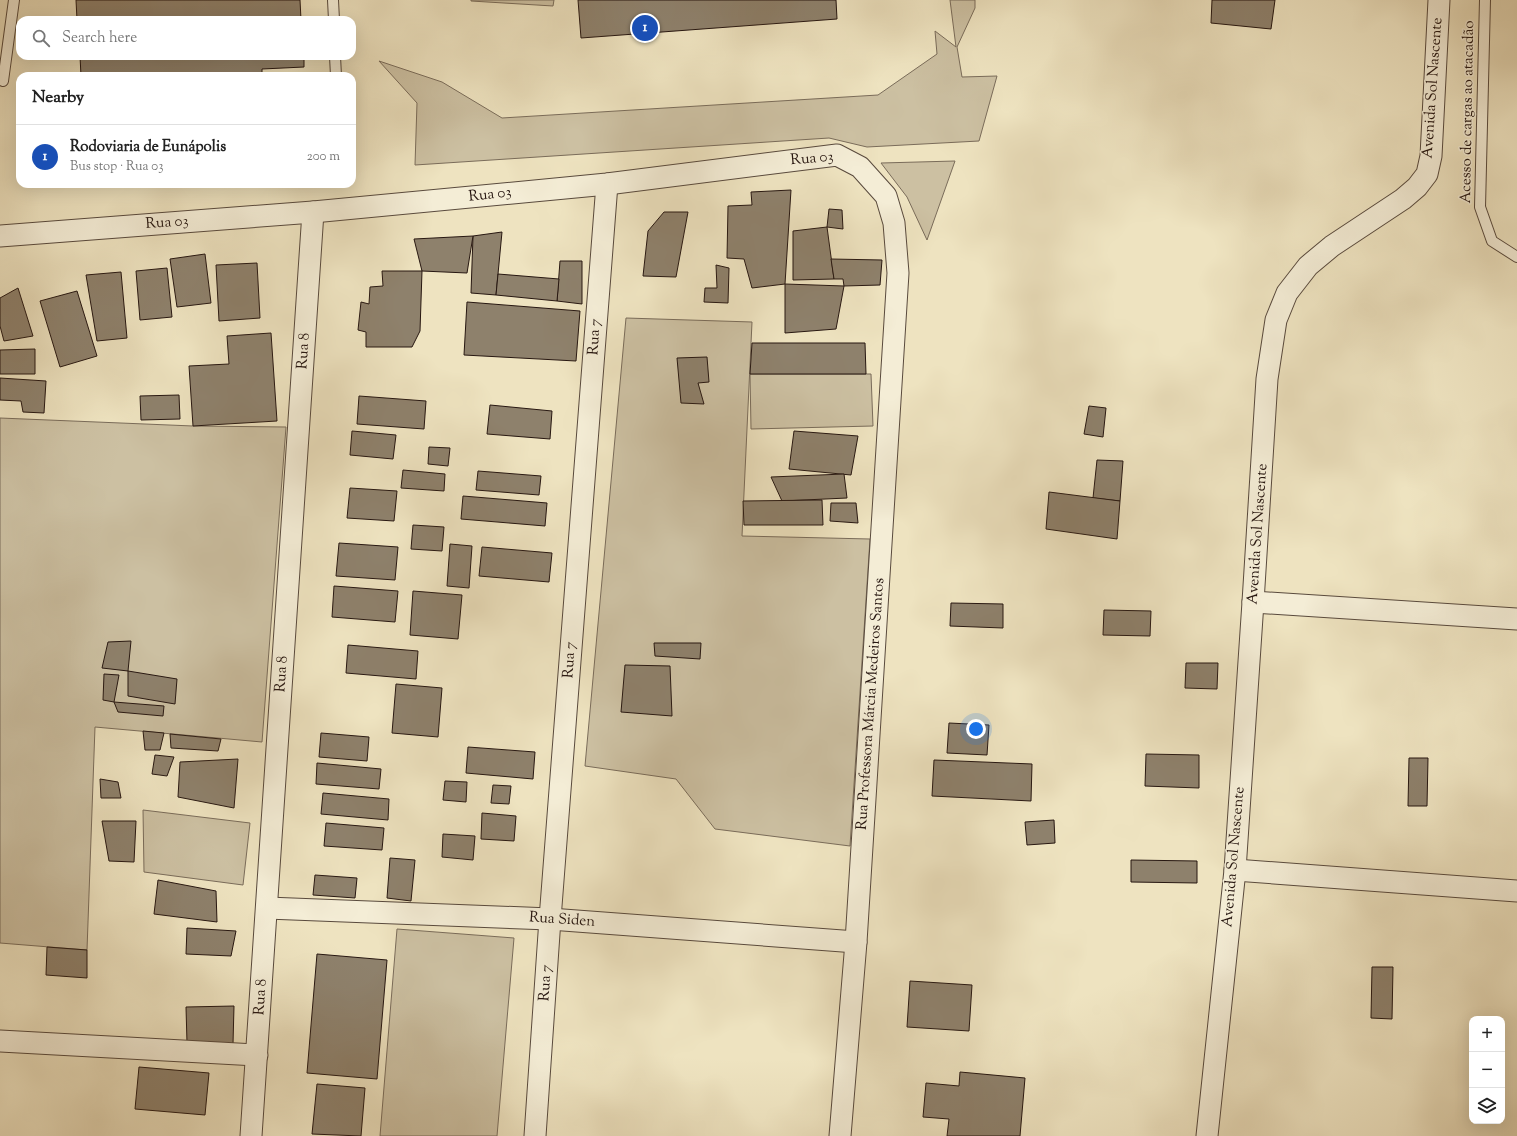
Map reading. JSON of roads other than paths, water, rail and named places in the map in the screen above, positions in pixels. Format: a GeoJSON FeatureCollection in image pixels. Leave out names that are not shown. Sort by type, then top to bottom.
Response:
{"type":"FeatureCollection","features":[{"type":"Feature","properties":{"kind":"street","name":"Avenida Sol Nascente"},"geometry":{"type":"LineString","coordinates":[[1207,1136],[1234,870],[1254,602],[1267,379],[1276,320],[1286,293],[1308,266],[1332,246],[1403,199],[1417,187],[1426,174],[1431,156],[1439,0]]}},
{"type":"Feature","properties":{"kind":"street","name":"Rua 03"},"geometry":{"type":"LineString","coordinates":[[0,236],[313,212],[607,184],[837,155],[860,167],[886,196],[894,223],[898,273]]}},
{"type":"Feature","properties":{"kind":"street","name":"Rua 7"},"geometry":{"type":"LineString","coordinates":[[535,1136],[550,919],[607,184]]}},
{"type":"Feature","properties":{"kind":"street","name":"Rua 8"},"geometry":{"type":"LineString","coordinates":[[251,1136],[313,212]]}},
{"type":"Feature","properties":{"kind":"street","name":"Rua Professora Márcia Medeiros Santos"},"geometry":{"type":"LineString","coordinates":[[840,1136],[856,942],[898,273]]}},
{"type":"Feature","properties":{"kind":"street"},"geometry":{"type":"LineString","coordinates":[[1254,602],[1517,620]]}},
{"type":"Feature","properties":{"kind":"street"},"geometry":{"type":"LineString","coordinates":[[1234,870],[1517,891]]}},
{"type":"Feature","properties":{"kind":"street","name":"Rua Siden"},"geometry":{"type":"LineString","coordinates":[[267,908],[550,919],[856,942]]}},
{"type":"Feature","properties":{"kind":"street"},"geometry":{"type":"LineString","coordinates":[[0,1041],[257,1056]]}},
{"type":"Feature","properties":{"kind":"lane"},"geometry":{"type":"LineString","coordinates":[[3,81],[14,0]]}},
{"type":"Feature","properties":{"kind":"lane"},"geometry":{"type":"LineString","coordinates":[[333,0],[334,16]]}},
{"type":"Feature","properties":{"kind":"lane","name":"Acesso de cargas ao atacadão"},"geometry":{"type":"LineString","coordinates":[[1485,0],[1480,207],[1492,241],[1517,257]]}},
{"type":"Feature","properties":{"kind":"lane"},"geometry":{"type":"LineString","coordinates":[[335,60],[336,72]]}},
{"type":"Feature","properties":{"kind":"place","name":"Rodoviaria de Eunápolis"},"geometry":{"type":"Point","coordinates":[645,28]}}]}
